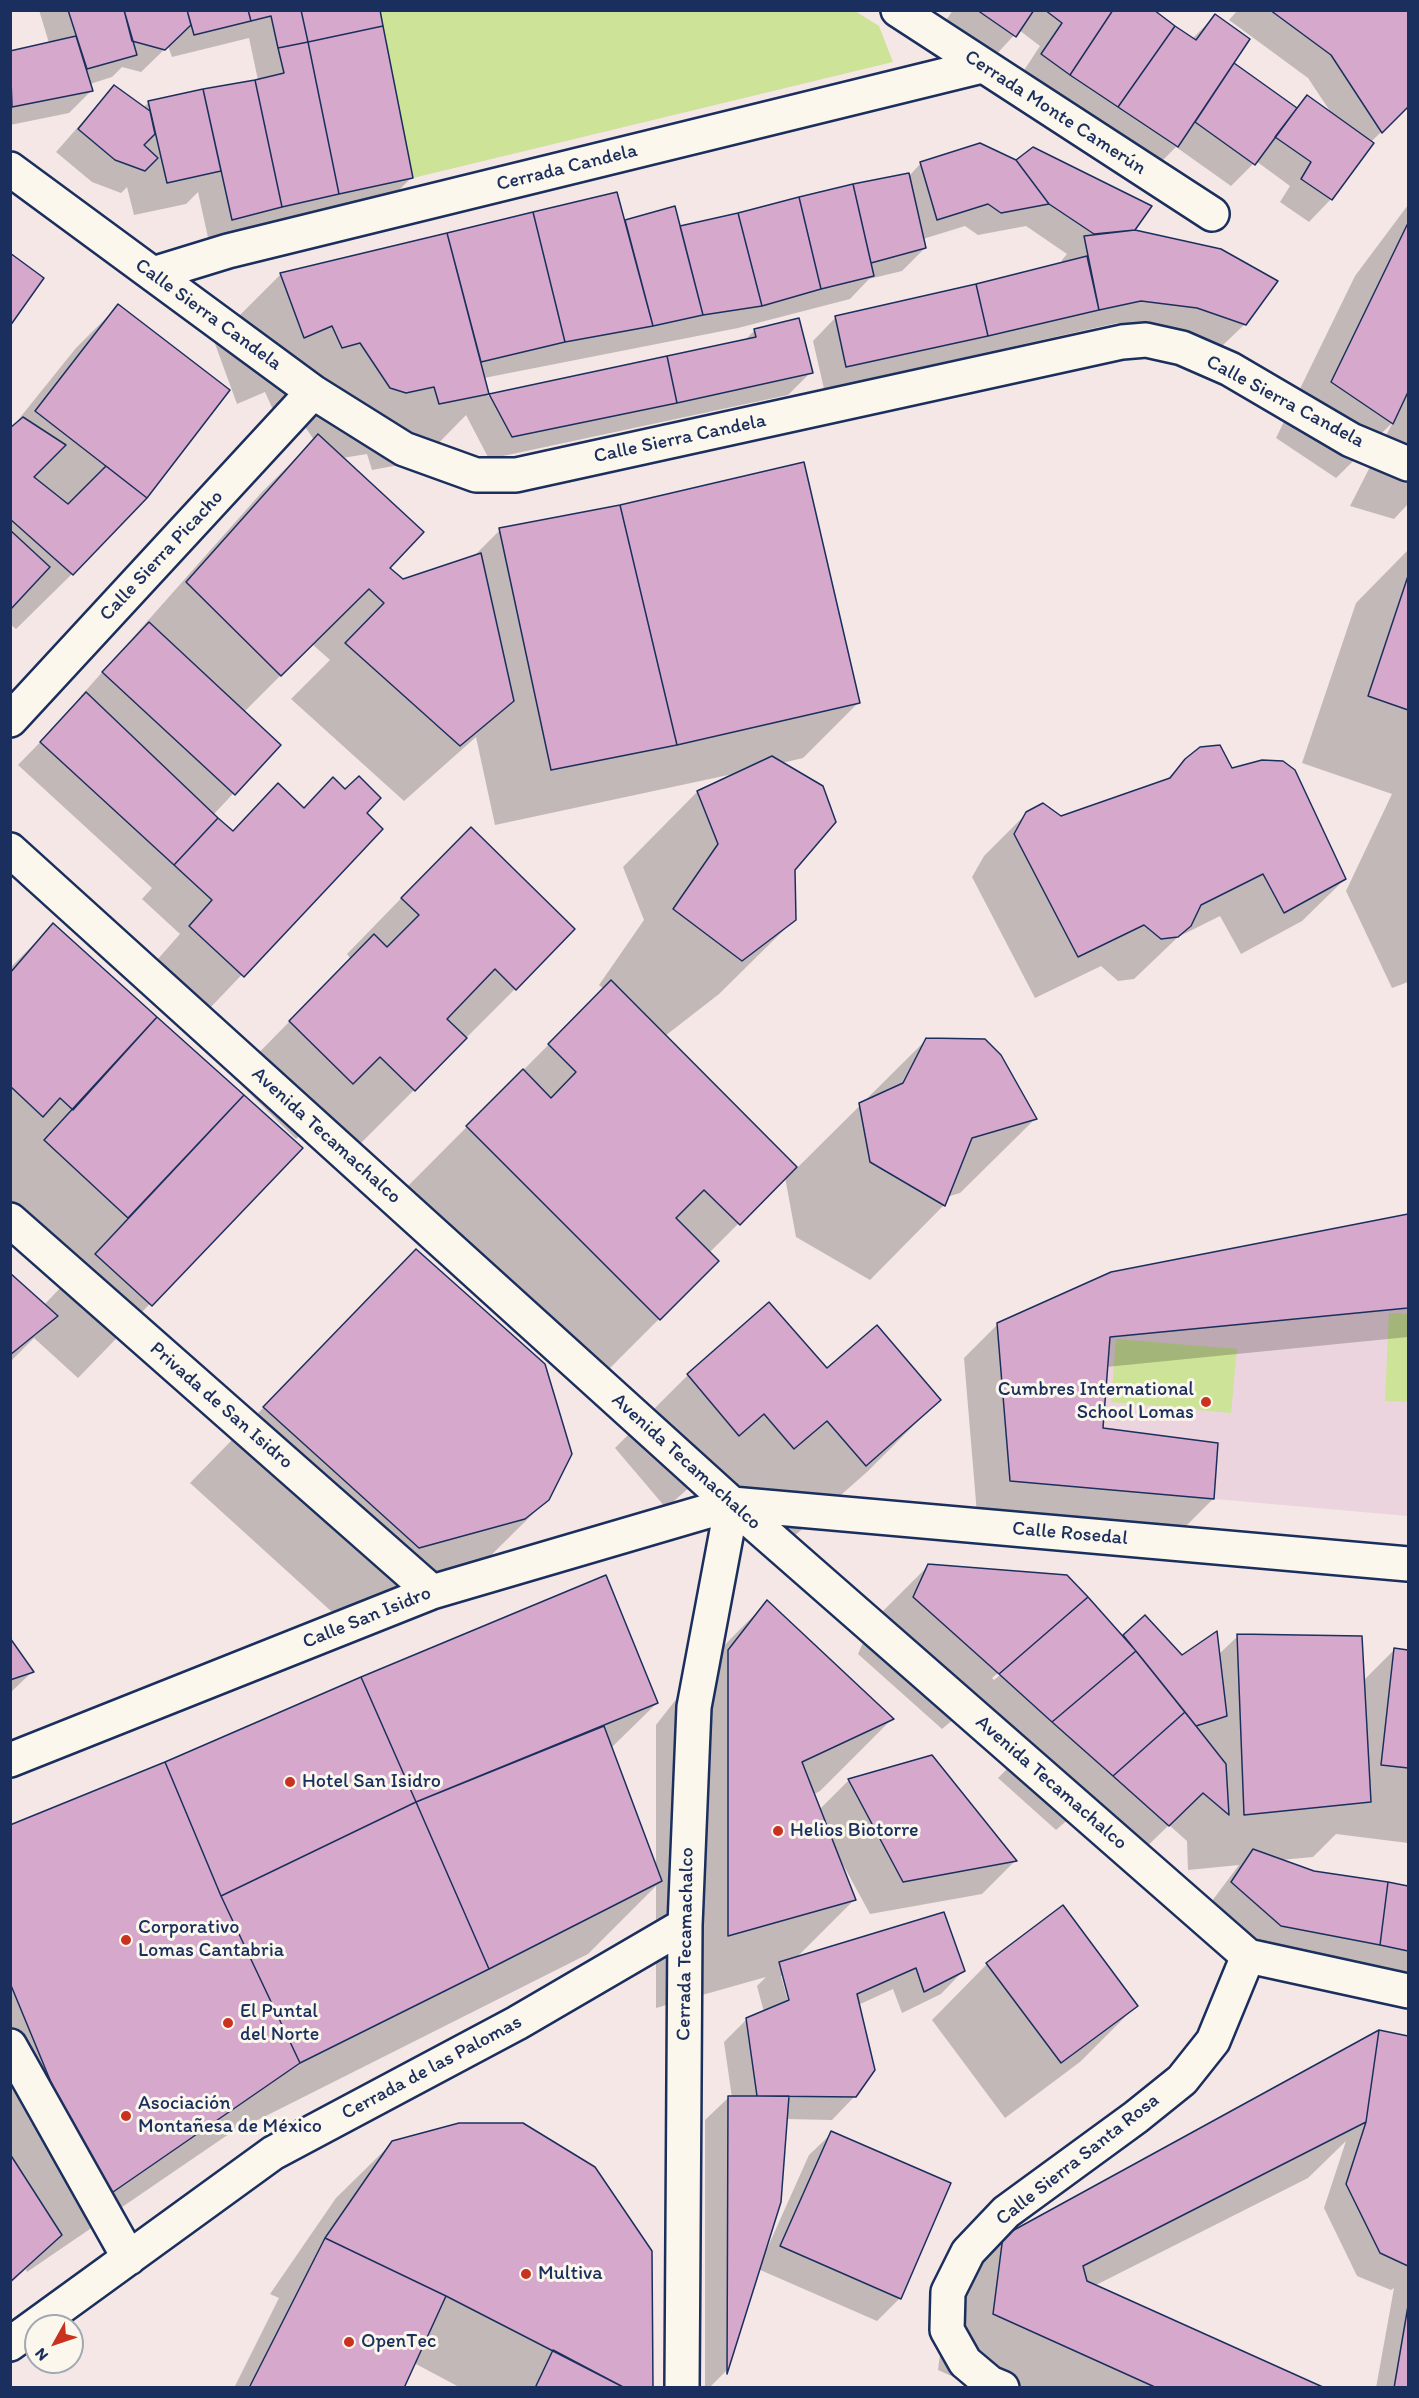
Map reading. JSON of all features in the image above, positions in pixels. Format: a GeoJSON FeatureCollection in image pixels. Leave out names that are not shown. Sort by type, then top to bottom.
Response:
{"type":"FeatureCollection","features":[{"type":"Feature","properties":{"kind":"street","name":"Cerrada Monte Camerún"},"geometry":{"type":"LineString","coordinates":[[898,10],[1212,214]]}},
{"type":"Feature","properties":{"kind":"street","name":"Cerrada Candela"},"geometry":{"type":"LineString","coordinates":[[153,274],[228,251],[982,66]]}},
{"type":"Feature","properties":{"kind":"street","name":"Calle Sierra Candela"},"geometry":{"type":"LineString","coordinates":[[10,169],[313,392],[404,449],[476,475],[516,475],[1122,342],[1146,340],[1182,348],[1230,369],[1351,440],[1408,464]]}},
{"type":"Feature","properties":{"kind":"street","name":"Calle Sierra Picacho"},"geometry":{"type":"LineString","coordinates":[[10,720],[313,392]]}},
{"type":"Feature","properties":{"kind":"street","name":"Avenida Tecamachalco"},"geometry":{"type":"LineString","coordinates":[[10,850],[732,1504],[1248,1956],[1408,1990]]}},
{"type":"Feature","properties":{"kind":"street","name":"Privada de San Isidro"},"geometry":{"type":"LineString","coordinates":[[10,1220],[432,1592]]}},
{"type":"Feature","properties":{"kind":"street","name":"Calle Rosedal"},"geometry":{"type":"LineString","coordinates":[[732,1504],[1408,1564]]}},
{"type":"Feature","properties":{"kind":"street","name":"Calle San Isidro"},"geometry":{"type":"LineString","coordinates":[[10,1760],[432,1592],[732,1504]]}},
{"type":"Feature","properties":{"kind":"street","name":"Cerrada Tecamachalco"},"geometry":{"type":"LineString","coordinates":[[682,2388],[685,1925],[694,1707],[732,1504]]}},
{"type":"Feature","properties":{"kind":"street","name":"Cerrada de las Palomas"},"geometry":{"type":"LineString","coordinates":[[10,2344],[273,2153],[516,2023],[685,1925]]}},
{"type":"Feature","properties":{"kind":"street","name":"Calle Sierra Santa Rosa"},"geometry":{"type":"LineString","coordinates":[[1002,2388],[990,2383],[965,2362],[947,2330],[948,2292],[968,2252],[1006,2212],[1136,2117],[1182,2080],[1214,2041],[1248,1956]]}},
{"type":"Feature","properties":{"kind":"street"},"geometry":{"type":"LineString","coordinates":[[10,2046],[129,2258]]}},
{"type":"Feature","properties":{"kind":"shaded area","name":"Cumbres International School Lomas"},"geometry":{"type":"Polygon","coordinates":[[[1408,1214],[1408,1516],[1010,1481],[997,1323],[1111,1272],[1408,1214]]]}},
{"type":"Feature","properties":{"kind":"green space"},"geometry":{"type":"Polygon","coordinates":[[[380,11],[855,11],[879,26],[893,62],[413,178],[380,11]]]}},
{"type":"Feature","properties":{"kind":"green space"},"geometry":{"type":"Polygon","coordinates":[[[1389,1313],[1408,1314],[1408,1402],[1385,1401],[1389,1313]]]}},
{"type":"Feature","properties":{"kind":"green space"},"geometry":{"type":"Polygon","coordinates":[[[1116,1339],[1237,1349],[1231,1413],[1111,1402],[1116,1339]]]}},
{"type":"Feature","properties":{"kind":"building"},"geometry":{"type":"Polygon","coordinates":[[[68,10],[124,10],[137,55],[87,69],[68,10]]]}},
{"type":"Feature","properties":{"kind":"building"},"geometry":{"type":"Polygon","coordinates":[[[124,10],[187,10],[191,25],[165,50],[132,41],[124,10]]]}},
{"type":"Feature","properties":{"kind":"building"},"geometry":{"type":"Polygon","coordinates":[[[187,10],[248,10],[251,21],[194,35],[187,10]]]}},
{"type":"Feature","properties":{"kind":"building"},"geometry":{"type":"Polygon","coordinates":[[[248,10],[301,10],[308,42],[278,48],[271,16],[251,21],[248,10]]]}},
{"type":"Feature","properties":{"kind":"building"},"geometry":{"type":"Polygon","coordinates":[[[301,10],[380,10],[383,26],[308,42],[301,10]]]}},
{"type":"Feature","properties":{"kind":"building"},"geometry":{"type":"Polygon","coordinates":[[[977,10],[1034,10],[1016,37],[977,10]]]}},
{"type":"Feature","properties":{"kind":"building"},"geometry":{"type":"Polygon","coordinates":[[[1045,10],[1113,10],[1070,75],[1041,54],[1062,23],[1045,10]]]}},
{"type":"Feature","properties":{"kind":"building"},"geometry":{"type":"Polygon","coordinates":[[[1113,10],[1154,10],[1175,26],[1118,107],[1070,75],[1113,10]]]}},
{"type":"Feature","properties":{"kind":"building"},"geometry":{"type":"Polygon","coordinates":[[[1270,10],[1408,10],[1408,107],[1382,133],[1331,55],[1270,10]]]}},
{"type":"Feature","properties":{"kind":"building"},"geometry":{"type":"Polygon","coordinates":[[[1215,14],[1250,39],[1178,147],[1118,107],[1175,26],[1196,40],[1215,14]]]}},
{"type":"Feature","properties":{"kind":"building"},"geometry":{"type":"Polygon","coordinates":[[[383,26],[413,178],[339,194],[308,42],[383,26]]]}},
{"type":"Feature","properties":{"kind":"building"},"geometry":{"type":"Polygon","coordinates":[[[76,36],[93,91],[12,107],[10,51],[76,36]]]}},
{"type":"Feature","properties":{"kind":"building"},"geometry":{"type":"Polygon","coordinates":[[[308,42],[339,194],[282,207],[255,80],[284,73],[278,48],[308,42]]]}},
{"type":"Feature","properties":{"kind":"building"},"geometry":{"type":"Polygon","coordinates":[[[1234,63],[1297,108],[1255,165],[1195,122],[1234,63]]]}},
{"type":"Feature","properties":{"kind":"building"},"geometry":{"type":"Polygon","coordinates":[[[255,80],[282,207],[232,220],[203,89],[255,80]]]}},
{"type":"Feature","properties":{"kind":"building"},"geometry":{"type":"Polygon","coordinates":[[[114,85],[150,111],[155,134],[144,145],[158,158],[145,171],[115,160],[78,129],[114,85]]]}},
{"type":"Feature","properties":{"kind":"building"},"geometry":{"type":"Polygon","coordinates":[[[203,89],[221,171],[167,183],[148,101],[203,89]]]}},
{"type":"Feature","properties":{"kind":"building"},"geometry":{"type":"Polygon","coordinates":[[[1307,95],[1374,143],[1332,200],[1301,179],[1311,162],[1275,137],[1307,95]]]}},
{"type":"Feature","properties":{"kind":"building"},"geometry":{"type":"Polygon","coordinates":[[[980,143],[1016,160],[1049,204],[1001,213],[988,204],[937,220],[920,162],[980,143]]]}},
{"type":"Feature","properties":{"kind":"building"},"geometry":{"type":"Polygon","coordinates":[[[1033,147],[1152,206],[1135,230],[1094,234],[1049,204],[1016,160],[1033,147]]]}},
{"type":"Feature","properties":{"kind":"building"},"geometry":{"type":"Polygon","coordinates":[[[909,173],[926,248],[871,263],[853,184],[909,173]]]}},
{"type":"Feature","properties":{"kind":"building"},"geometry":{"type":"Polygon","coordinates":[[[853,184],[874,276],[821,289],[799,197],[853,184]]]}},
{"type":"Feature","properties":{"kind":"building"},"geometry":{"type":"Polygon","coordinates":[[[617,192],[653,326],[565,342],[533,212],[617,192]]]}},
{"type":"Feature","properties":{"kind":"building"},"geometry":{"type":"Polygon","coordinates":[[[799,197],[821,289],[762,306],[738,213],[799,197]]]}},
{"type":"Feature","properties":{"kind":"building"},"geometry":{"type":"Polygon","coordinates":[[[675,206],[703,315],[653,326],[625,220],[675,206]]]}},
{"type":"Feature","properties":{"kind":"building"},"geometry":{"type":"Polygon","coordinates":[[[533,212],[565,342],[481,362],[447,233],[533,212]]]}},
{"type":"Feature","properties":{"kind":"building"},"geometry":{"type":"Polygon","coordinates":[[[738,213],[762,306],[703,315],[680,226],[738,213]]]}},
{"type":"Feature","properties":{"kind":"building"},"geometry":{"type":"Polygon","coordinates":[[[1408,223],[1408,392],[1393,424],[1331,382],[1408,223]]]}},
{"type":"Feature","properties":{"kind":"building"},"geometry":{"type":"Polygon","coordinates":[[[1135,230],[1221,249],[1278,281],[1246,325],[1197,308],[1141,301],[1099,310],[1084,236],[1135,230]]]}},
{"type":"Feature","properties":{"kind":"building"},"geometry":{"type":"Polygon","coordinates":[[[447,233],[489,394],[439,404],[434,387],[406,393],[390,388],[360,343],[342,348],[332,326],[304,338],[280,273],[447,233]]]}},
{"type":"Feature","properties":{"kind":"building"},"geometry":{"type":"Polygon","coordinates":[[[10,253],[44,278],[10,326],[10,253]]]}},
{"type":"Feature","properties":{"kind":"building"},"geometry":{"type":"Polygon","coordinates":[[[1087,256],[1099,310],[988,336],[976,284],[1087,256]]]}},
{"type":"Feature","properties":{"kind":"building"},"geometry":{"type":"Polygon","coordinates":[[[976,284],[988,336],[846,367],[835,316],[976,284]]]}},
{"type":"Feature","properties":{"kind":"building"},"geometry":{"type":"Polygon","coordinates":[[[118,304],[230,390],[147,498],[35,411],[118,304]]]}},
{"type":"Feature","properties":{"kind":"building"},"geometry":{"type":"Polygon","coordinates":[[[799,318],[813,373],[677,403],[667,356],[756,337],[754,329],[799,318]]]}},
{"type":"Feature","properties":{"kind":"building"},"geometry":{"type":"Polygon","coordinates":[[[667,356],[677,403],[512,437],[489,394],[667,356]]]}},
{"type":"Feature","properties":{"kind":"building"},"geometry":{"type":"Polygon","coordinates":[[[23,417],[66,445],[34,477],[68,504],[106,466],[147,498],[73,575],[10,519],[10,428],[23,417]]]}},
{"type":"Feature","properties":{"kind":"building"},"geometry":{"type":"Polygon","coordinates":[[[318,434],[424,532],[390,568],[403,579],[481,553],[514,701],[460,746],[345,643],[384,603],[369,589],[281,676],[186,582],[318,434]]]}},
{"type":"Feature","properties":{"kind":"building"},"geometry":{"type":"Polygon","coordinates":[[[804,462],[860,703],[677,745],[620,505],[804,462]]]}},
{"type":"Feature","properties":{"kind":"building"},"geometry":{"type":"Polygon","coordinates":[[[620,505],[677,745],[551,770],[499,528],[620,505]]]}},
{"type":"Feature","properties":{"kind":"building"},"geometry":{"type":"Polygon","coordinates":[[[10,530],[50,567],[10,610],[10,530]]]}},
{"type":"Feature","properties":{"kind":"building"},"geometry":{"type":"Polygon","coordinates":[[[1408,576],[1408,710],[1368,696],[1408,576]]]}},
{"type":"Feature","properties":{"kind":"building"},"geometry":{"type":"Polygon","coordinates":[[[149,622],[281,745],[235,795],[102,672],[149,622]]]}},
{"type":"Feature","properties":{"kind":"building"},"geometry":{"type":"Polygon","coordinates":[[[86,692],[218,818],[174,865],[40,742],[86,692]]]}},
{"type":"Feature","properties":{"kind":"building"},"geometry":{"type":"Polygon","coordinates":[[[1220,745],[1232,768],[1262,760],[1283,761],[1295,770],[1346,879],[1284,913],[1263,874],[1201,905],[1191,926],[1178,937],[1161,939],[1144,925],[1078,957],[1014,834],[1026,812],[1043,803],[1061,816],[1170,778],[1185,759],[1200,747],[1220,745]]]}},
{"type":"Feature","properties":{"kind":"building"},"geometry":{"type":"Polygon","coordinates":[[[772,756],[823,786],[836,822],[795,870],[796,920],[742,961],[673,909],[718,844],[697,791],[772,756]]]}},
{"type":"Feature","properties":{"kind":"building"},"geometry":{"type":"Polygon","coordinates":[[[359,776],[381,798],[367,813],[383,829],[244,977],[189,926],[212,900],[174,865],[218,818],[233,831],[278,783],[304,808],[333,777],[345,789],[359,776]]]}},
{"type":"Feature","properties":{"kind":"building"},"geometry":{"type":"Polygon","coordinates":[[[471,827],[575,929],[516,990],[495,969],[447,1019],[467,1038],[415,1091],[380,1057],[353,1084],[289,1021],[374,934],[387,947],[419,915],[401,898],[471,827]]]}},
{"type":"Feature","properties":{"kind":"building"},"geometry":{"type":"Polygon","coordinates":[[[53,923],[157,1017],[73,1110],[60,1098],[43,1117],[10,1086],[10,973],[53,923]]]}},
{"type":"Feature","properties":{"kind":"building"},"geometry":{"type":"Polygon","coordinates":[[[611,980],[797,1167],[740,1225],[704,1190],[676,1218],[719,1261],[660,1320],[466,1126],[523,1069],[551,1098],[576,1072],[548,1044],[611,980]]]}},
{"type":"Feature","properties":{"kind":"building"},"geometry":{"type":"Polygon","coordinates":[[[157,1017],[244,1095],[128,1218],[44,1140],[157,1017]]]}},
{"type":"Feature","properties":{"kind":"building"},"geometry":{"type":"Polygon","coordinates":[[[926,1038],[985,1039],[1001,1055],[1037,1119],[972,1138],[945,1206],[870,1162],[859,1103],[903,1083],[926,1038]]]}},
{"type":"Feature","properties":{"kind":"building"},"geometry":{"type":"Polygon","coordinates":[[[244,1095],[303,1148],[152,1306],[95,1254],[244,1095]]]}},
{"type":"Feature","properties":{"kind":"building"},"geometry":{"type":"Polygon","coordinates":[[[1408,1214],[1408,1308],[1110,1337],[1103,1428],[1218,1443],[1214,1499],[1010,1481],[997,1323],[1111,1272],[1408,1214]]]}},
{"type":"Feature","properties":{"kind":"building"},"geometry":{"type":"Polygon","coordinates":[[[416,1249],[545,1364],[572,1454],[549,1500],[525,1519],[419,1548],[263,1407],[416,1249]]]}},
{"type":"Feature","properties":{"kind":"building"},"geometry":{"type":"Polygon","coordinates":[[[10,1273],[58,1316],[10,1355],[10,1273]]]}},
{"type":"Feature","properties":{"kind":"building"},"geometry":{"type":"Polygon","coordinates":[[[769,1302],[827,1368],[877,1325],[941,1400],[866,1466],[827,1421],[794,1449],[764,1414],[739,1436],[687,1374],[769,1302]]]}},
{"type":"Feature","properties":{"kind":"building"},"geometry":{"type":"Polygon","coordinates":[[[928,1564],[1067,1575],[1088,1597],[999,1674],[913,1597],[928,1564]]]}},
{"type":"Feature","properties":{"kind":"building"},"geometry":{"type":"Polygon","coordinates":[[[606,1575],[658,1703],[416,1802],[361,1677],[606,1575]]]}},
{"type":"Feature","properties":{"kind":"building"},"geometry":{"type":"Polygon","coordinates":[[[1088,1597],[1136,1651],[1052,1722],[999,1674],[1088,1597]]]}},
{"type":"Feature","properties":{"kind":"building","name":"Helios Biotorre"},"geometry":{"type":"Polygon","coordinates":[[[767,1600],[894,1719],[802,1762],[856,1900],[728,1936],[728,1650],[767,1600]]]}},
{"type":"Feature","properties":{"kind":"building"},"geometry":{"type":"Polygon","coordinates":[[[1145,1615],[1182,1655],[1217,1631],[1227,1716],[1196,1726],[1123,1635],[1145,1615]]]}},
{"type":"Feature","properties":{"kind":"building"},"geometry":{"type":"Polygon","coordinates":[[[1237,1634],[1362,1636],[1371,1802],[1244,1815],[1237,1634]]]}},
{"type":"Feature","properties":{"kind":"building"},"geometry":{"type":"Polygon","coordinates":[[[10,1638],[34,1672],[10,1680],[10,1638]]]}},
{"type":"Feature","properties":{"kind":"building"},"geometry":{"type":"Polygon","coordinates":[[[1394,1648],[1408,1650],[1408,1768],[1381,1765],[1394,1648]]]}},
{"type":"Feature","properties":{"kind":"building"},"geometry":{"type":"Polygon","coordinates":[[[1136,1651],[1185,1712],[1113,1776],[1052,1722],[1136,1651]]]}},
{"type":"Feature","properties":{"kind":"building","name":"Hotel San Isidro"},"geometry":{"type":"Polygon","coordinates":[[[361,1677],[416,1802],[221,1896],[165,1762],[361,1677]]]}},
{"type":"Feature","properties":{"kind":"building"},"geometry":{"type":"Polygon","coordinates":[[[1185,1712],[1226,1764],[1229,1815],[1203,1793],[1169,1826],[1113,1776],[1185,1712]]]}},
{"type":"Feature","properties":{"kind":"building"},"geometry":{"type":"Polygon","coordinates":[[[604,1726],[662,1881],[489,1969],[416,1802],[604,1726]]]}},
{"type":"Feature","properties":{"kind":"building"},"geometry":{"type":"Polygon","coordinates":[[[932,1755],[1017,1861],[903,1882],[848,1779],[932,1755]]]}},
{"type":"Feature","properties":{"kind":"building","name":"Corporativo Lomas Cantabria"},"geometry":{"type":"Polygon","coordinates":[[[165,1762],[221,1896],[300,2063],[100,2201],[10,1983],[10,1825],[165,1762]]]}},
{"type":"Feature","properties":{"kind":"building"},"geometry":{"type":"Polygon","coordinates":[[[416,1802],[489,1969],[300,2063],[221,1896],[416,1802]]]}},
{"type":"Feature","properties":{"kind":"building"},"geometry":{"type":"Polygon","coordinates":[[[1253,1849],[1314,1871],[1388,1882],[1380,1945],[1281,1926],[1231,1882],[1253,1849]]]}},
{"type":"Feature","properties":{"kind":"building"},"geometry":{"type":"Polygon","coordinates":[[[1388,1882],[1408,1886],[1408,1951],[1380,1945],[1388,1882]]]}},
{"type":"Feature","properties":{"kind":"building"},"geometry":{"type":"Polygon","coordinates":[[[1063,1905],[1138,2006],[1061,2063],[986,1963],[1063,1905]]]}},
{"type":"Feature","properties":{"kind":"building"},"geometry":{"type":"Polygon","coordinates":[[[944,1912],[965,1971],[924,1992],[916,1968],[857,1994],[875,2070],[856,2097],[757,2096],[746,2018],[789,2000],[779,1962],[944,1912]]]}},
{"type":"Feature","properties":{"kind":"building"},"geometry":{"type":"Polygon","coordinates":[[[1379,2030],[1366,2122],[1083,2266],[1087,2281],[1325,2388],[1157,2388],[993,2314],[1003,2236],[1379,2030]]]}},
{"type":"Feature","properties":{"kind":"building"},"geometry":{"type":"Polygon","coordinates":[[[1379,2030],[1408,2036],[1408,2266],[1380,2253],[1346,2184],[1366,2122],[1379,2030]]]}},
{"type":"Feature","properties":{"kind":"building"},"geometry":{"type":"Polygon","coordinates":[[[728,2096],[789,2096],[781,2202],[727,2374],[728,2096]]]}},
{"type":"Feature","properties":{"kind":"building","name":"Multiva"},"geometry":{"type":"Polygon","coordinates":[[[459,2123],[523,2123],[595,2167],[652,2251],[653,2388],[625,2388],[446,2296],[325,2238],[392,2141],[459,2123]]]}},
{"type":"Feature","properties":{"kind":"building"},"geometry":{"type":"Polygon","coordinates":[[[831,2131],[951,2183],[901,2299],[780,2246],[831,2131]]]}},
{"type":"Feature","properties":{"kind":"building"},"geometry":{"type":"Polygon","coordinates":[[[10,2154],[62,2235],[10,2282],[10,2154]]]}},
{"type":"Feature","properties":{"kind":"building","name":"OpenTec"},"geometry":{"type":"Polygon","coordinates":[[[325,2238],[446,2296],[404,2388],[249,2388],[325,2238]]]}},
{"type":"Feature","properties":{"kind":"building"},"geometry":{"type":"Polygon","coordinates":[[[1408,2306],[1408,2388],[1394,2388],[1408,2306]]]}},
{"type":"Feature","properties":{"kind":"building"},"geometry":{"type":"Polygon","coordinates":[[[553,2350],[625,2388],[535,2388],[553,2350]]]}},
{"type":"Feature","properties":{"kind":"place","name":"Cumbres International School Lomas"},"geometry":{"type":"Point","coordinates":[1206,1402]}},
{"type":"Feature","properties":{"kind":"place","name":"Hotel San Isidro"},"geometry":{"type":"Point","coordinates":[290,1782]}},
{"type":"Feature","properties":{"kind":"place","name":"Helios Biotorre"},"geometry":{"type":"Point","coordinates":[778,1831]}},
{"type":"Feature","properties":{"kind":"place","name":"Corporativo Lomas Cantabria"},"geometry":{"type":"Point","coordinates":[126,1940]}},
{"type":"Feature","properties":{"kind":"place","name":"El Puntal del Norte"},"geometry":{"type":"Point","coordinates":[228,2023]}},
{"type":"Feature","properties":{"kind":"place","name":"Asociación Montañesa de México"},"geometry":{"type":"Point","coordinates":[126,2116]}},
{"type":"Feature","properties":{"kind":"place","name":"Multiva"},"geometry":{"type":"Point","coordinates":[526,2274]}},
{"type":"Feature","properties":{"kind":"place","name":"OpenTec"},"geometry":{"type":"Point","coordinates":[349,2342]}}]}
